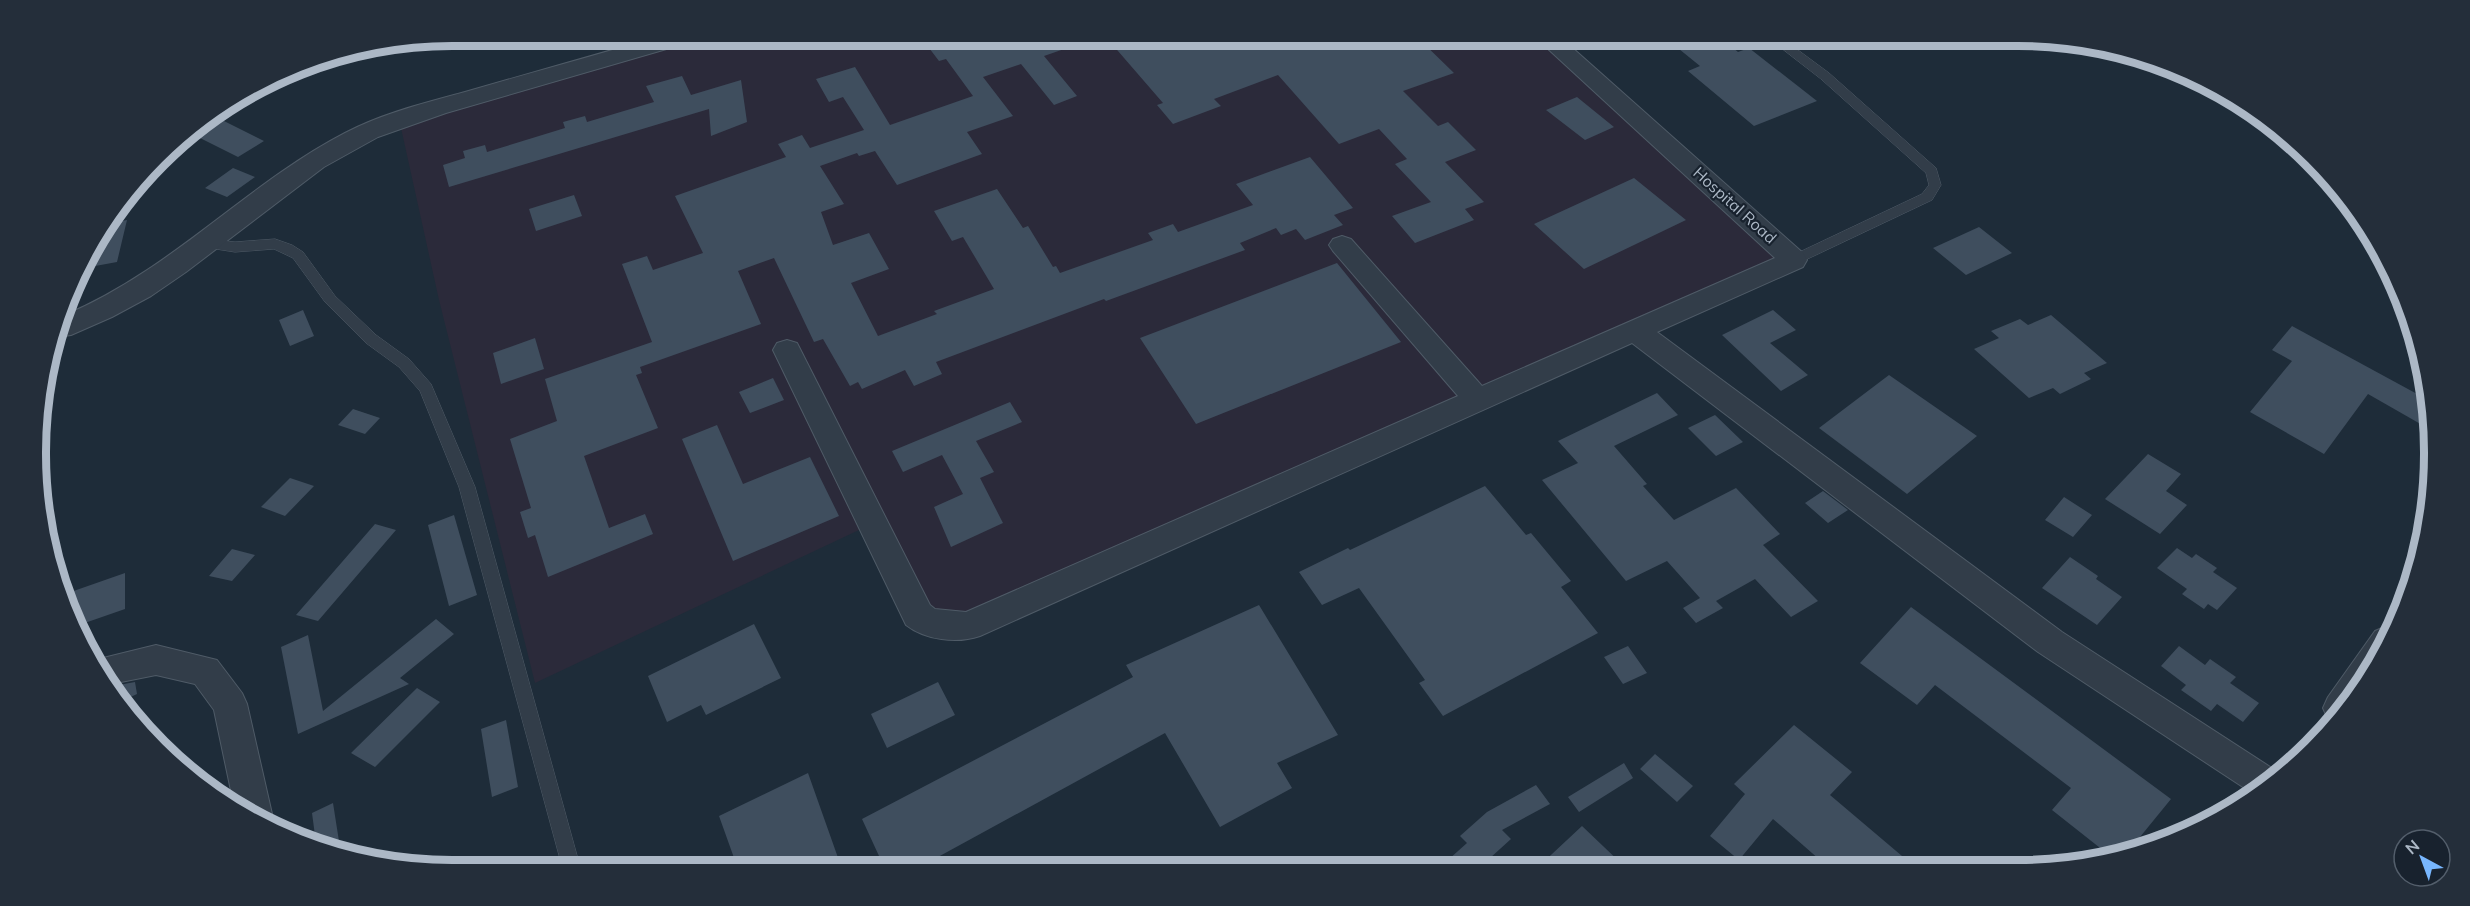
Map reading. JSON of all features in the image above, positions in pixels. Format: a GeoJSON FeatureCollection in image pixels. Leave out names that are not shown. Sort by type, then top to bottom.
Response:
{"type":"FeatureCollection","features":[{"type":"Feature","properties":{"kind":"street"},"geometry":{"type":"LineString","coordinates":[[67,326],[87,319],[130,297],[208,244],[309,167],[375,129],[454,103],[666,46]]}},
{"type":"Feature","properties":{"kind":"street","name":"Hospital Road"},"geometry":{"type":"LineString","coordinates":[[787,350],[918,615],[928,622],[968,626],[1794,260],[1556,46]]}},
{"type":"Feature","properties":{"kind":"street"},"geometry":{"type":"LineString","coordinates":[[1342,245],[1478,400]]}},
{"type":"Feature","properties":{"kind":"street"},"geometry":{"type":"LineString","coordinates":[[1635,331],[2050,642],[2260,778]]}},
{"type":"Feature","properties":{"kind":"street"},"geometry":{"type":"LineString","coordinates":[[110,671],[156,660],[205,671],[230,705],[252,806]]}},
{"type":"Feature","properties":{"kind":"lane"},"geometry":{"type":"LineString","coordinates":[[1785,46],[1825,76],[1932,171],[1935,185],[1926,197],[1794,260]]}},
{"type":"Feature","properties":{"kind":"lane"},"geometry":{"type":"LineString","coordinates":[[208,244],[235,247],[275,244],[298,255],[330,299],[371,339],[404,363],[426,388],[467,487],[569,860]]}},
{"type":"Feature","properties":{"kind":"shaded area"},"geometry":{"type":"Polygon","coordinates":[[[652,46],[1555,46],[1792,259],[973,620],[924,614],[876,522],[535,683],[439,300],[399,119],[652,46]]]}},
{"type":"Feature","properties":{"kind":"building"},"geometry":{"type":"Polygon","coordinates":[[[928,46],[1073,46],[1044,56],[1077,96],[1054,105],[1021,64],[983,77],[1013,116],[967,132],[982,154],[897,185],[875,151],[859,156],[857,153],[820,166],[844,204],[821,212],[833,245],[869,233],[889,269],[851,283],[878,336],[937,314],[934,311],[994,289],[963,237],[952,241],[934,211],[997,189],[1023,228],[1028,226],[1053,267],[1056,266],[1060,273],[1153,240],[1148,233],[1173,224],[1178,232],[1253,205],[1236,184],[1310,157],[1353,208],[1334,215],[1343,225],[1305,240],[1296,229],[1281,235],[1276,228],[1240,243],[1245,250],[1106,301],[1104,299],[936,362],[942,374],[914,386],[905,370],[862,389],[858,382],[850,386],[823,339],[814,342],[774,258],[738,271],[761,324],[640,367],[642,373],[636,375],[658,428],[584,456],[609,528],[645,514],[653,534],[548,577],[535,535],[528,538],[520,512],[531,508],[510,439],[557,421],[545,379],[652,342],[622,264],[647,256],[653,270],[703,253],[675,196],[786,157],[778,144],[802,135],[810,148],[864,130],[843,97],[829,102],[816,79],[855,67],[890,125],[973,96],[946,59],[939,61],[928,46]]]}},
{"type":"Feature","properties":{"kind":"building"},"geometry":{"type":"Polygon","coordinates":[[[1114,46],[1426,46],[1454,73],[1403,91],[1438,126],[1448,122],[1476,150],[1445,162],[1484,202],[1465,209],[1474,220],[1415,243],[1392,216],[1431,202],[1395,164],[1407,159],[1379,129],[1339,144],[1278,75],[1214,99],[1221,106],[1173,124],[1157,105],[1163,103],[1114,46]]]}},
{"type":"Feature","properties":{"kind":"building"},"geometry":{"type":"Polygon","coordinates":[[[1675,46],[1731,46],[1738,52],[1749,48],[1817,101],[1754,126],[1688,71],[1700,66],[1675,46]]]}},
{"type":"Feature","properties":{"kind":"building"},"geometry":{"type":"Polygon","coordinates":[[[682,76],[691,95],[741,80],[747,122],[711,136],[709,109],[449,187],[443,165],[465,158],[463,151],[485,145],[487,152],[565,128],[563,122],[585,116],[587,122],[654,102],[646,86],[682,76]]]}},
{"type":"Feature","properties":{"kind":"building"},"geometry":{"type":"Polygon","coordinates":[[[1577,97],[1614,127],[1585,140],[1546,110],[1577,97]]]}},
{"type":"Feature","properties":{"kind":"building"},"geometry":{"type":"Polygon","coordinates":[[[221,120],[264,141],[238,157],[198,137],[221,120]]]}},
{"type":"Feature","properties":{"kind":"building"},"geometry":{"type":"Polygon","coordinates":[[[233,168],[255,177],[227,197],[205,188],[233,168]]]}},
{"type":"Feature","properties":{"kind":"building"},"geometry":{"type":"Polygon","coordinates":[[[1634,178],[1686,220],[1584,269],[1534,224],[1634,178]]]}},
{"type":"Feature","properties":{"kind":"building"},"geometry":{"type":"Polygon","coordinates":[[[574,195],[582,216],[536,231],[529,209],[574,195]]]}},
{"type":"Feature","properties":{"kind":"building"},"geometry":{"type":"Polygon","coordinates":[[[127,220],[117,262],[92,267],[115,227],[119,222],[127,220]]]}},
{"type":"Feature","properties":{"kind":"building"},"geometry":{"type":"Polygon","coordinates":[[[1979,227],[2012,253],[1966,275],[1933,248],[1979,227]]]}},
{"type":"Feature","properties":{"kind":"building"},"geometry":{"type":"Polygon","coordinates":[[[1337,263],[1401,342],[1196,424],[1140,338],[1337,263]]]}},
{"type":"Feature","properties":{"kind":"building"},"geometry":{"type":"Polygon","coordinates":[[[303,310],[314,336],[290,346],[279,320],[303,310]]]}},
{"type":"Feature","properties":{"kind":"building"},"geometry":{"type":"Polygon","coordinates":[[[1773,310],[1796,330],[1770,343],[1808,375],[1781,391],[1722,335],[1773,310]]]}},
{"type":"Feature","properties":{"kind":"building"},"geometry":{"type":"Polygon","coordinates":[[[2051,315],[2107,363],[2084,373],[2091,379],[2060,394],[2053,388],[2029,398],[1974,349],[1999,338],[1991,331],[2020,319],[2028,325],[2051,315]]]}},
{"type":"Feature","properties":{"kind":"building"},"geometry":{"type":"Polygon","coordinates":[[[2292,326],[2419,395],[2423,425],[2368,394],[2324,454],[2250,412],[2292,361],[2272,350],[2292,326]]]}},
{"type":"Feature","properties":{"kind":"building"},"geometry":{"type":"Polygon","coordinates":[[[535,338],[544,369],[501,384],[493,353],[535,338]]]}},
{"type":"Feature","properties":{"kind":"building"},"geometry":{"type":"Polygon","coordinates":[[[1889,375],[1977,436],[1907,494],[1819,428],[1889,375]]]}},
{"type":"Feature","properties":{"kind":"building"},"geometry":{"type":"Polygon","coordinates":[[[773,378],[784,400],[750,413],[739,392],[773,378]]]}},
{"type":"Feature","properties":{"kind":"building"},"geometry":{"type":"Polygon","coordinates":[[[1657,393],[1678,415],[1614,446],[1647,484],[1643,486],[1674,520],[1736,488],[1780,534],[1763,545],[1818,601],[1791,617],[1755,579],[1716,601],[1723,608],[1696,623],[1683,608],[1700,598],[1667,561],[1626,581],[1542,480],[1578,463],[1558,441],[1657,393]]]}},
{"type":"Feature","properties":{"kind":"building"},"geometry":{"type":"Polygon","coordinates":[[[1010,402],[1022,422],[976,441],[994,472],[980,478],[1003,523],[951,547],[934,507],[963,494],[942,455],[903,472],[892,451],[1010,402]]]}},
{"type":"Feature","properties":{"kind":"building"},"geometry":{"type":"Polygon","coordinates":[[[353,409],[380,418],[365,434],[338,425],[353,409]]]}},
{"type":"Feature","properties":{"kind":"building"},"geometry":{"type":"Polygon","coordinates":[[[1715,415],[1743,442],[1716,456],[1688,428],[1715,415]]]}},
{"type":"Feature","properties":{"kind":"building"},"geometry":{"type":"Polygon","coordinates":[[[717,425],[743,484],[810,457],[839,516],[733,561],[682,439],[717,425]]]}},
{"type":"Feature","properties":{"kind":"building"},"geometry":{"type":"Polygon","coordinates":[[[2148,454],[2181,474],[2166,491],[2187,505],[2160,534],[2105,499],[2148,454]]]}},
{"type":"Feature","properties":{"kind":"building"},"geometry":{"type":"Polygon","coordinates":[[[290,478],[314,486],[285,516],[261,507],[290,478]]]}},
{"type":"Feature","properties":{"kind":"building"},"geometry":{"type":"Polygon","coordinates":[[[1485,486],[1526,535],[1531,533],[1571,581],[1561,587],[1598,633],[1443,716],[1419,683],[1425,680],[1359,588],[1322,605],[1299,572],[1485,486]]]}},
{"type":"Feature","properties":{"kind":"building"},"geometry":{"type":"Polygon","coordinates":[[[1823,491],[1848,510],[1828,523],[1805,503],[1823,491]]]}},
{"type":"Feature","properties":{"kind":"building"},"geometry":{"type":"Polygon","coordinates":[[[2064,497],[2092,515],[2073,537],[2045,520],[2064,497]]]}},
{"type":"Feature","properties":{"kind":"building"},"geometry":{"type":"Polygon","coordinates":[[[454,515],[477,595],[449,606],[428,525],[454,515]]]}},
{"type":"Feature","properties":{"kind":"building"},"geometry":{"type":"Polygon","coordinates":[[[375,524],[396,530],[318,621],[296,615],[375,524]]]}},
{"type":"Feature","properties":{"kind":"building"},"geometry":{"type":"Polygon","coordinates":[[[2177,548],[2192,558],[2196,554],[2217,568],[2213,572],[2237,588],[2217,610],[2208,604],[2204,609],[2182,594],[2187,589],[2157,568],[2177,548]]]}},
{"type":"Feature","properties":{"kind":"building"},"geometry":{"type":"Polygon","coordinates":[[[232,549],[255,555],[232,581],[209,576],[232,549]]]}},
{"type":"Feature","properties":{"kind":"building"},"geometry":{"type":"Polygon","coordinates":[[[2070,557],[2098,576],[2096,579],[2122,597],[2097,625],[2042,588],[2070,557]]]}},
{"type":"Feature","properties":{"kind":"building"},"geometry":{"type":"Polygon","coordinates":[[[125,573],[125,609],[84,623],[71,592],[125,573]]]}},
{"type":"Feature","properties":{"kind":"building"},"geometry":{"type":"Polygon","coordinates":[[[1259,605],[1338,735],[1277,763],[1292,788],[1220,827],[1165,733],[932,860],[881,860],[862,819],[1133,677],[1126,665],[1259,605]]]}},
{"type":"Feature","properties":{"kind":"building"},"geometry":{"type":"Polygon","coordinates":[[[1911,607],[2171,799],[2136,842],[2103,850],[2052,810],[2071,788],[1935,685],[1917,705],[1860,663],[1911,607]]]}},
{"type":"Feature","properties":{"kind":"building"},"geometry":{"type":"Polygon","coordinates":[[[436,619],[454,634],[400,678],[409,684],[298,734],[281,647],[308,635],[323,711],[436,619]]]}},
{"type":"Feature","properties":{"kind":"building"},"geometry":{"type":"Polygon","coordinates":[[[754,624],[781,678],[706,715],[701,705],[667,722],[648,676],[754,624]]]}},
{"type":"Feature","properties":{"kind":"building"},"geometry":{"type":"Polygon","coordinates":[[[1628,646],[1647,673],[1623,684],[1604,657],[1628,646]]]}},
{"type":"Feature","properties":{"kind":"building"},"geometry":{"type":"Polygon","coordinates":[[[2179,646],[2205,665],[2210,659],[2236,677],[2230,683],[2259,703],[2243,722],[2217,704],[2211,711],[2181,690],[2186,685],[2161,666],[2179,646]]]}},
{"type":"Feature","properties":{"kind":"building"},"geometry":{"type":"Polygon","coordinates":[[[135,682],[137,694],[129,698],[119,685],[135,682]]]}},
{"type":"Feature","properties":{"kind":"building"},"geometry":{"type":"Polygon","coordinates":[[[938,682],[955,715],[887,748],[871,714],[938,682]]]}},
{"type":"Feature","properties":{"kind":"building"},"geometry":{"type":"Polygon","coordinates":[[[417,688],[440,702],[375,767],[351,753],[417,688]]]}},
{"type":"Feature","properties":{"kind":"building"},"geometry":{"type":"Polygon","coordinates":[[[506,720],[518,787],[492,797],[481,729],[506,720]]]}},
{"type":"Feature","properties":{"kind":"building"},"geometry":{"type":"Polygon","coordinates":[[[1794,725],[1852,772],[1830,795],[1907,860],[1820,860],[1773,819],[1739,860],[1710,836],[1745,794],[1734,784],[1794,725]]]}},
{"type":"Feature","properties":{"kind":"building"},"geometry":{"type":"Polygon","coordinates":[[[1655,754],[1693,786],[1677,802],[1640,769],[1655,754]]]}},
{"type":"Feature","properties":{"kind":"building"},"geometry":{"type":"Polygon","coordinates":[[[1624,763],[1633,778],[1579,812],[1568,797],[1624,763]]]}},
{"type":"Feature","properties":{"kind":"building"},"geometry":{"type":"Polygon","coordinates":[[[808,773],[839,860],[735,860],[719,816],[808,773]]]}},
{"type":"Feature","properties":{"kind":"building"},"geometry":{"type":"Polygon","coordinates":[[[1536,785],[1550,804],[1502,830],[1511,839],[1488,860],[1448,860],[1467,843],[1460,836],[1487,812],[1536,785]]]}},
{"type":"Feature","properties":{"kind":"building"},"geometry":{"type":"Polygon","coordinates":[[[333,803],[339,843],[315,835],[312,813],[333,803]]]}},
{"type":"Feature","properties":{"kind":"building"},"geometry":{"type":"Polygon","coordinates":[[[1582,826],[1618,860],[1546,860],[1582,826]]]}}]}
